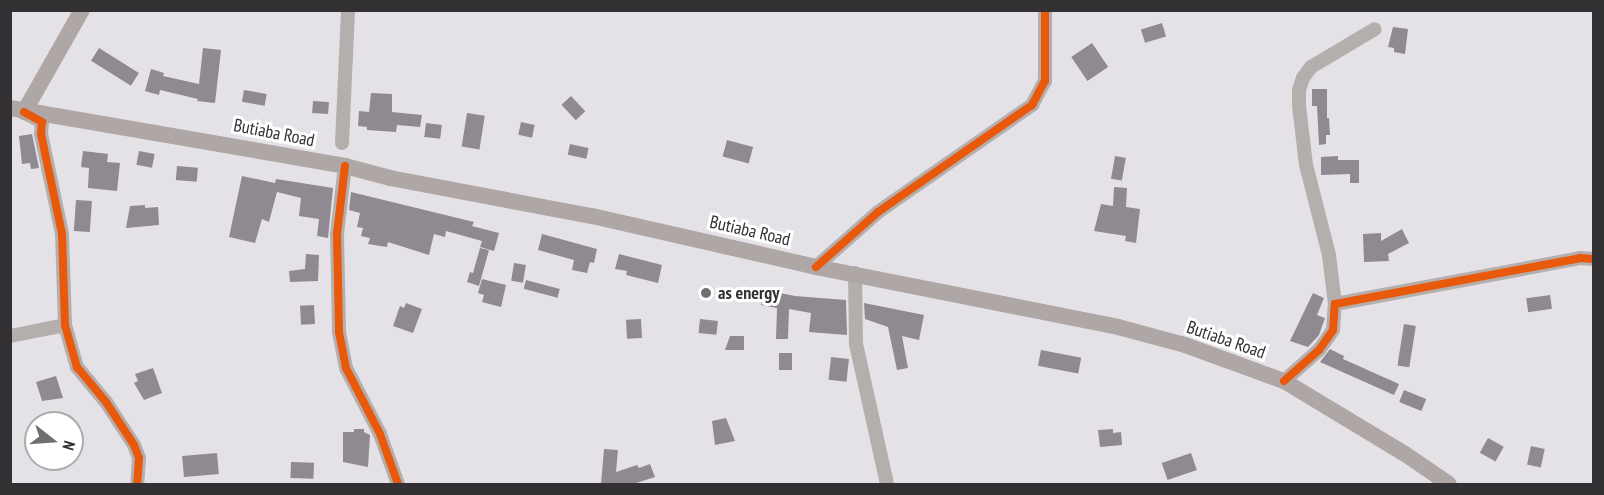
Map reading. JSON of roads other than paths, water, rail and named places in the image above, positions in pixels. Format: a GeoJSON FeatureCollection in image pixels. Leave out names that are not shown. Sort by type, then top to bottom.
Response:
{"type":"FeatureCollection","features":[{"type":"Feature","properties":{"kind":"main road"},"geometry":{"type":"LineString","coordinates":[[17,110],[82,10]]}},
{"type":"Feature","properties":{"kind":"main road","name":"Butiaba Road"},"geometry":{"type":"LineString","coordinates":[[17,110],[345,166],[390,178],[592,216],[816,267],[1118,327],[1185,345],[1284,381],[1396,448],[1449,484]]}},
{"type":"Feature","properties":{"kind":"street"},"geometry":{"type":"LineString","coordinates":[[342,143],[348,10]]}},
{"type":"Feature","properties":{"kind":"street"},"geometry":{"type":"LineString","coordinates":[[816,267],[878,212],[1032,105],[1045,81],[1045,10]]}},
{"type":"Feature","properties":{"kind":"street"},"geometry":{"type":"LineString","coordinates":[[1284,381],[1319,350],[1333,330],[1335,304],[1329,255],[1306,165],[1299,90],[1303,78],[1311,67],[1376,29]]}},
{"type":"Feature","properties":{"kind":"street"},"geometry":{"type":"LineString","coordinates":[[17,110],[42,122],[41,134],[62,234],[65,325],[77,368],[106,402],[134,445],[138,458],[137,484]]}},
{"type":"Feature","properties":{"kind":"street"},"geometry":{"type":"LineString","coordinates":[[345,166],[337,234],[339,332],[346,368],[380,434],[398,484]]}},
{"type":"Feature","properties":{"kind":"street"},"geometry":{"type":"LineString","coordinates":[[1335,304],[1442,286],[1580,258],[1593,259]]}},
{"type":"Feature","properties":{"kind":"street"},"geometry":{"type":"LineString","coordinates":[[855,273],[856,344],[887,484]]}},
{"type":"Feature","properties":{"kind":"street"},"geometry":{"type":"LineString","coordinates":[[10,336],[65,325]]}},
{"type":"Feature","properties":{"kind":"place","name":"as energy"},"geometry":{"type":"Point","coordinates":[706,293]}}]}
